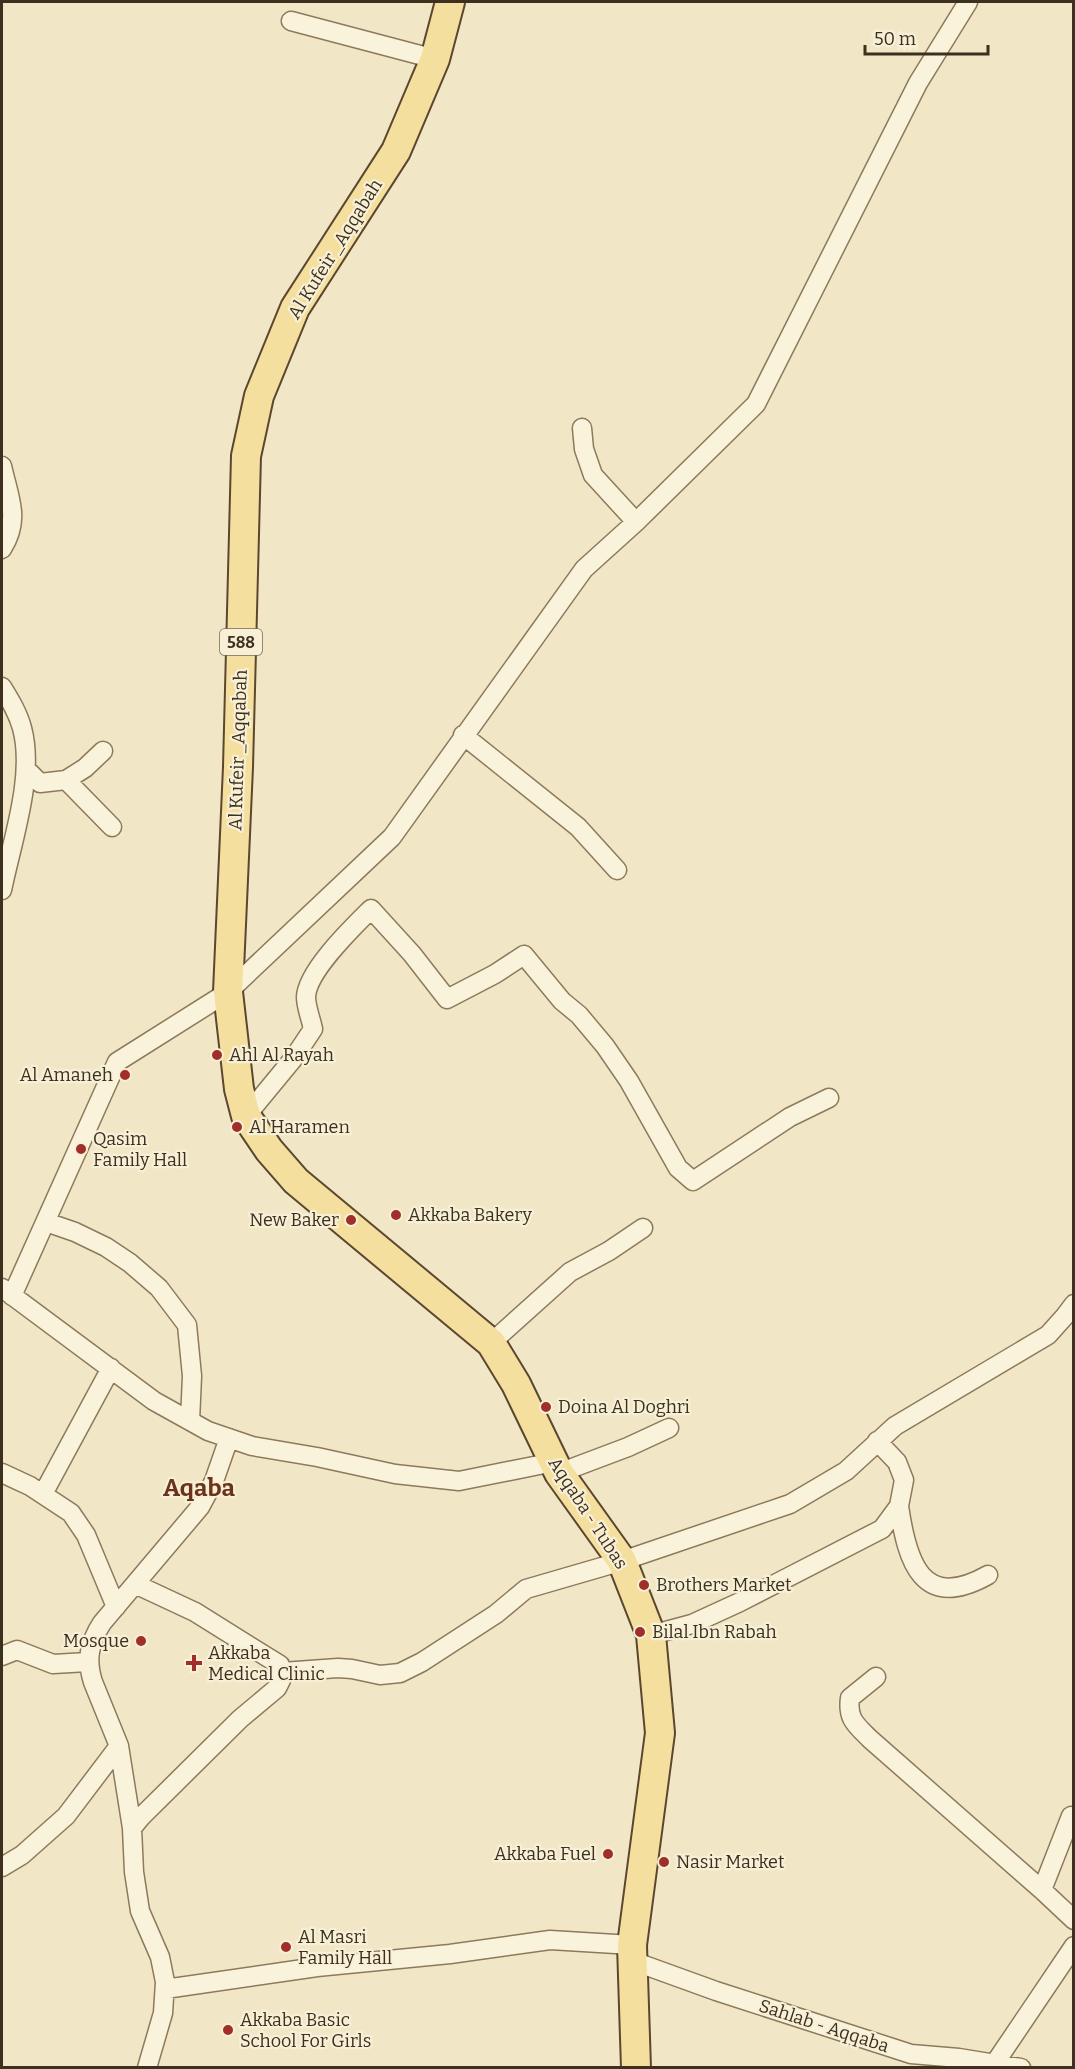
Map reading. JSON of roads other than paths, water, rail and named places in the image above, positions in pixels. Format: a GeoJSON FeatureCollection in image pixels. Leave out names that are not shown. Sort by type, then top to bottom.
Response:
{"type":"FeatureCollection","features":[{"type":"Feature","properties":{"kind":"main road","name":"Al Kufeir _Aqqabah"},"geometry":{"type":"LineString","coordinates":[[397,1263],[296,1181],[268,1150],[246,1116],[238,1089],[228,992],[238,755],[246,456],[259,396],[295,308],[396,151],[435,59],[450,2]]}},
{"type":"Feature","properties":{"kind":"main road","name":"Aqqaba - Tubas"},"geometry":{"type":"LineString","coordinates":[[397,1263],[491,1343],[516,1384],[556,1467],[622,1561],[651,1635],[660,1733],[632,1953],[636,2067]]}},
{"type":"Feature","properties":{"kind":"street"},"geometry":{"type":"LineString","coordinates":[[669,1428],[556,1467],[459,1481],[395,1474],[252,1446],[208,1431],[154,1401],[7,1292],[46,1222],[117,1062],[228,992],[392,837],[584,569],[636,522],[756,404],[918,82],[968,2]]}},
{"type":"Feature","properties":{"kind":"street"},"geometry":{"type":"LineString","coordinates":[[291,21],[435,59]]}},
{"type":"Feature","properties":{"kind":"street"},"geometry":{"type":"LineString","coordinates":[[345,21],[361,40]]}},
{"type":"Feature","properties":{"kind":"street"},"geometry":{"type":"LineString","coordinates":[[582,428],[584,449],[593,475],[636,522]]}},
{"type":"Feature","properties":{"kind":"street"},"geometry":{"type":"LineString","coordinates":[[2,466],[13,513],[13,524],[2,549]]}},
{"type":"Feature","properties":{"kind":"street"},"geometry":{"type":"LineString","coordinates":[[2,687],[17,712],[22,726],[27,770],[2,890]]}},
{"type":"Feature","properties":{"kind":"street"},"geometry":{"type":"LineString","coordinates":[[463,735],[578,827],[617,870]]}},
{"type":"Feature","properties":{"kind":"street"},"geometry":{"type":"LineString","coordinates":[[27,770],[40,783],[66,780],[85,768],[103,751]]}},
{"type":"Feature","properties":{"kind":"street"},"geometry":{"type":"LineString","coordinates":[[66,780],[112,827]]}},
{"type":"Feature","properties":{"kind":"street"},"geometry":{"type":"LineString","coordinates":[[246,1116],[293,1059],[313,1029],[306,996],[316,970],[344,936],[371,909],[412,954],[447,999],[495,974],[524,955],[562,1001],[579,1015],[605,1046],[629,1082],[678,1168],[693,1181],[790,1117],[829,1098]]}},
{"type":"Feature","properties":{"kind":"street"},"geometry":{"type":"LineString","coordinates":[[46,1222],[75,1232],[106,1247],[130,1263],[159,1288],[187,1325],[192,1376],[190,1421]]}},
{"type":"Feature","properties":{"kind":"street"},"geometry":{"type":"LineString","coordinates":[[491,1343],[570,1272],[609,1251],[643,1227]]}},
{"type":"Feature","properties":{"kind":"street"},"geometry":{"type":"LineString","coordinates":[[282,1672],[338,1668],[380,1675],[400,1673],[422,1662],[496,1614],[526,1589],[622,1561],[790,1504],[846,1471],[877,1441],[907,1419],[1035,1344],[1071,1314]]}},
{"type":"Feature","properties":{"kind":"street"},"geometry":{"type":"LineString","coordinates":[[43,1494],[111,1368]]}},
{"type":"Feature","properties":{"kind":"street"},"geometry":{"type":"LineString","coordinates":[[147,2067],[163,2013],[165,1989],[160,1957],[140,1911],[134,1872],[132,1828],[119,1746],[93,1682],[88,1662],[89,1652],[96,1632],[204,1501],[214,1481],[229,1438]]}},
{"type":"Feature","properties":{"kind":"street"},"geometry":{"type":"LineString","coordinates":[[877,1441],[897,1462],[904,1480],[899,1506],[903,1534],[914,1565],[926,1580],[940,1588],[969,1586],[988,1575]]}},
{"type":"Feature","properties":{"kind":"street"},"geometry":{"type":"LineString","coordinates":[[2,1473],[61,1505],[79,1523],[89,1541],[116,1607]]}},
{"type":"Feature","properties":{"kind":"street"},"geometry":{"type":"LineString","coordinates":[[651,1635],[692,1624],[845,1550],[882,1529],[899,1506]]}},
{"type":"Feature","properties":{"kind":"street"},"geometry":{"type":"LineString","coordinates":[[132,1828],[240,1719],[277,1688],[282,1672],[280,1665],[195,1612],[135,1584]]}},
{"type":"Feature","properties":{"kind":"street"},"geometry":{"type":"LineString","coordinates":[[2,1656],[17,1650],[53,1664],[88,1662]]}},
{"type":"Feature","properties":{"kind":"street"},"geometry":{"type":"LineString","coordinates":[[876,1677],[850,1698],[848,1710],[852,1721],[1074,1920]]}},
{"type":"Feature","properties":{"kind":"street"},"geometry":{"type":"LineString","coordinates":[[2,1868],[22,1855],[66,1816],[119,1746]]}},
{"type":"Feature","properties":{"kind":"street"},"geometry":{"type":"LineString","coordinates":[[1042,1890],[1071,1816]]}},
{"type":"Feature","properties":{"kind":"street","name":"Sahlab - Aqqaba"},"geometry":{"type":"LineString","coordinates":[[165,1989],[317,1967],[450,1954],[550,1940],[632,1953],[716,1991],[911,2054],[1022,2067]]}},
{"type":"Feature","properties":{"kind":"street"},"geometry":{"type":"LineString","coordinates":[[995,2063],[1074,1946]]}},
{"type":"Feature","properties":{"kind":"place","name":"Ahl Al Rayah"},"geometry":{"type":"Point","coordinates":[217,1055]}},
{"type":"Feature","properties":{"kind":"place","name":"Al Amaneh"},"geometry":{"type":"Point","coordinates":[125,1075]}},
{"type":"Feature","properties":{"kind":"place","name":"Al Haramen"},"geometry":{"type":"Point","coordinates":[237,1127]}},
{"type":"Feature","properties":{"kind":"place","name":"Qasim Family Hall"},"geometry":{"type":"Point","coordinates":[81,1149]}},
{"type":"Feature","properties":{"kind":"place","name":"Akkaba Bakery"},"geometry":{"type":"Point","coordinates":[396,1215]}},
{"type":"Feature","properties":{"kind":"place","name":"New Baker"},"geometry":{"type":"Point","coordinates":[351,1220]}},
{"type":"Feature","properties":{"kind":"place","name":"Doina Al Doghri"},"geometry":{"type":"Point","coordinates":[546,1407]}},
{"type":"Feature","properties":{"kind":"place","name":"Brothers Market"},"geometry":{"type":"Point","coordinates":[644,1585]}},
{"type":"Feature","properties":{"kind":"place","name":"Bilal Ibn Rabah"},"geometry":{"type":"Point","coordinates":[640,1632]}},
{"type":"Feature","properties":{"kind":"place","name":"Mosque"},"geometry":{"type":"Point","coordinates":[141,1641]}},
{"type":"Feature","properties":{"kind":"place","name":"Akkaba Medical Clinic"},"geometry":{"type":"Point","coordinates":[194,1663]}},
{"type":"Feature","properties":{"kind":"place","name":"Akkaba Fuel"},"geometry":{"type":"Point","coordinates":[608,1854]}},
{"type":"Feature","properties":{"kind":"place","name":"Nasir Market"},"geometry":{"type":"Point","coordinates":[664,1862]}},
{"type":"Feature","properties":{"kind":"place","name":"Al Masri Family Hall"},"geometry":{"type":"Point","coordinates":[286,1947]}},
{"type":"Feature","properties":{"kind":"place","name":"Akkaba Basic School For Girls"},"geometry":{"type":"Point","coordinates":[228,2030]}},
{"type":"Feature","properties":{"kind":"district","name":"Aqaba"},"geometry":{"type":"Point","coordinates":[199,1488]}}]}
